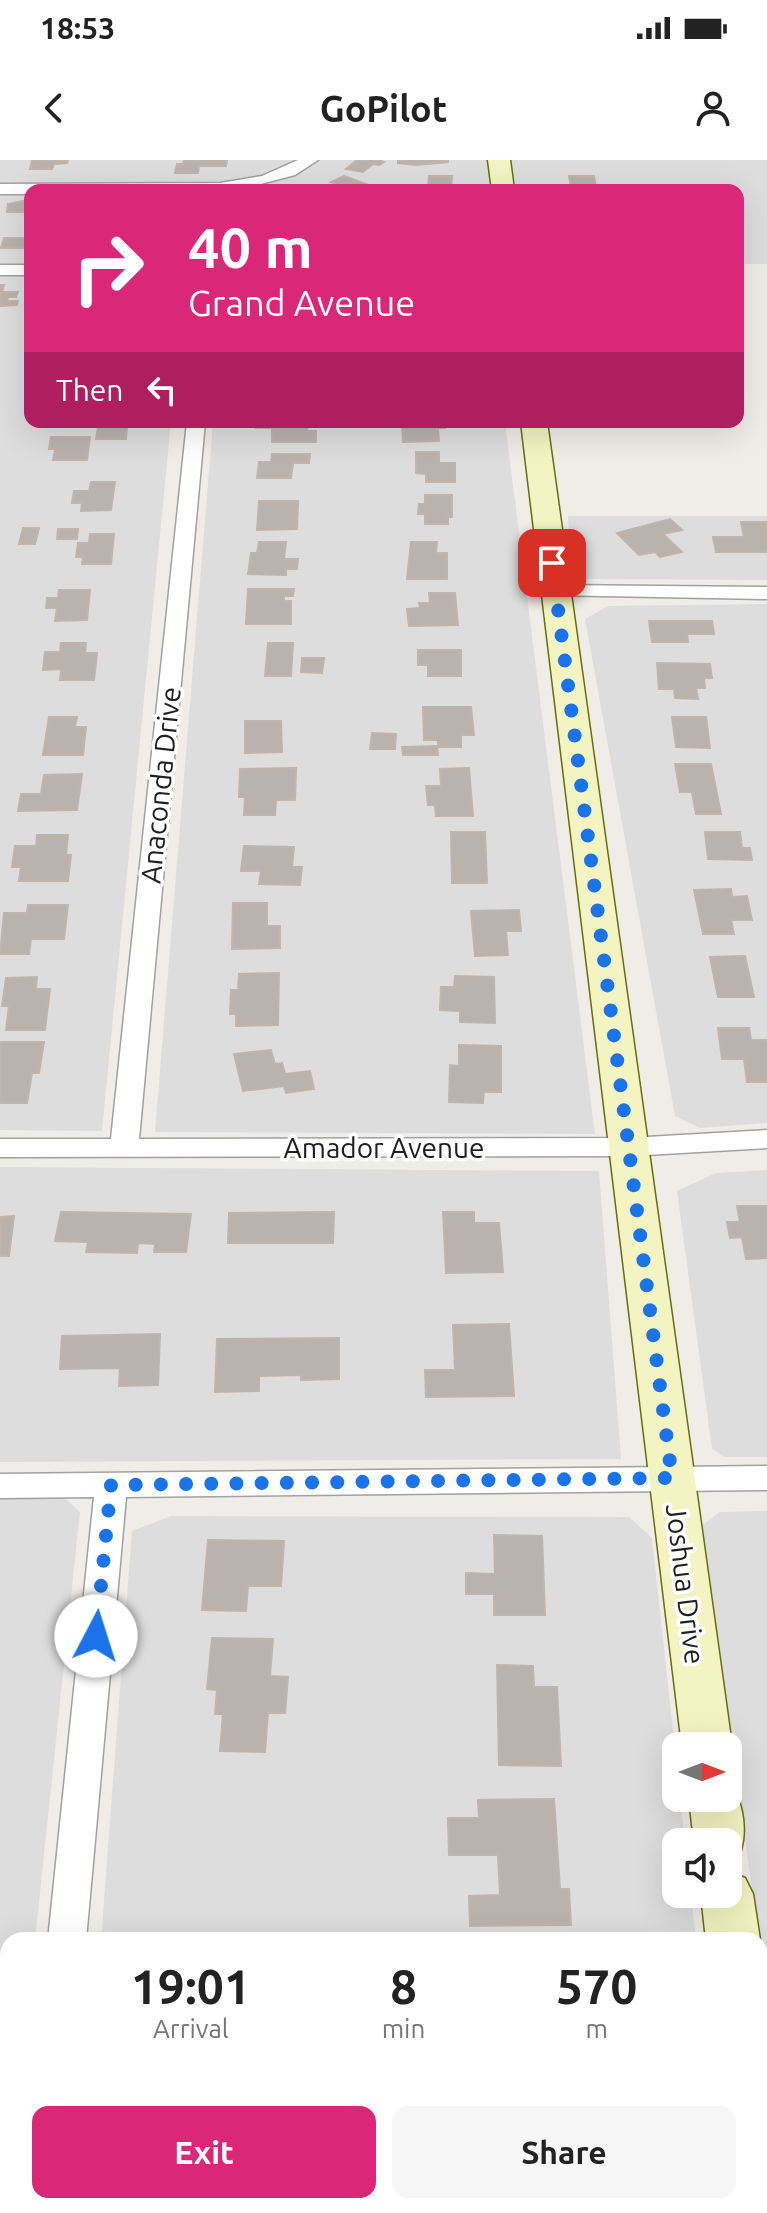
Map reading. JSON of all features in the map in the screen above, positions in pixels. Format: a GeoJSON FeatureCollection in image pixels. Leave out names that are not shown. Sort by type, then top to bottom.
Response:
{"type":"FeatureCollection","features":[{"type":"Feature","properties":{"kind":"street"},"geometry":{"type":"LineString","coordinates":[[248,184],[281,176],[310,160]]}},
{"type":"Feature","properties":{"kind":"street"},"geometry":{"type":"LineString","coordinates":[[499,160],[502,184]]}},
{"type":"Feature","properties":{"kind":"street"},"geometry":{"type":"LineString","coordinates":[[0,189],[24,188]]}},
{"type":"Feature","properties":{"kind":"street"},"geometry":{"type":"LineString","coordinates":[[0,270],[24,270]]}},
{"type":"Feature","properties":{"kind":"street","name":"Anaconda Drive"},"geometry":{"type":"LineString","coordinates":[[124,1148],[195,428]]}},
{"type":"Feature","properties":{"kind":"street","name":"Joshua Drive"},"geometry":{"type":"LineString","coordinates":[[535,428],[705,1732]]}},
{"type":"Feature","properties":{"kind":"street"},"geometry":{"type":"LineString","coordinates":[[556,591],[767,593]]}},
{"type":"Feature","properties":{"kind":"street","name":"Amador Avenue"},"geometry":{"type":"LineString","coordinates":[[0,1148],[629,1147],[767,1139]]}},
{"type":"Feature","properties":{"kind":"street"},"geometry":{"type":"LineString","coordinates":[[0,1486],[767,1478]]}},
{"type":"Feature","properties":{"kind":"street"},"geometry":{"type":"LineString","coordinates":[[68,1932],[111,1485]]}},
{"type":"Feature","properties":{"kind":"street"},"geometry":{"type":"LineString","coordinates":[[729,1908],[732,1932]]}},
{"type":"Feature","properties":{"kind":"shaded area"},"geometry":{"type":"Polygon","coordinates":[[[0,160],[767,160],[767,264],[744,264],[744,184],[24,184],[24,264],[0,264],[0,160]]]}},
{"type":"Feature","properties":{"kind":"shaded area"},"geometry":{"type":"Polygon","coordinates":[[[0,275],[24,276],[24,428],[170,428],[102,1131],[0,1130],[0,275]]]}},
{"type":"Feature","properties":{"kind":"shaded area"},"geometry":{"type":"Polygon","coordinates":[[[213,428],[506,428],[595,1134],[155,1132],[213,428]]]}},
{"type":"Feature","properties":{"kind":"shaded area"},"geometry":{"type":"Polygon","coordinates":[[[568,516],[767,516],[767,580],[571,579],[568,516]]]}},
{"type":"Feature","properties":{"kind":"shaded area"},"geometry":{"type":"Polygon","coordinates":[[[767,604],[767,1123],[700,1128],[675,1116],[585,619],[608,606],[767,604]]]}},
{"type":"Feature","properties":{"kind":"shaded area"},"geometry":{"type":"Polygon","coordinates":[[[0,1167],[599,1171],[621,1459],[0,1462],[0,1167]]]}},
{"type":"Feature","properties":{"kind":"shaded area"},"geometry":{"type":"Polygon","coordinates":[[[767,1170],[767,1457],[724,1457],[712,1449],[677,1191],[716,1173],[767,1170]]]}},
{"type":"Feature","properties":{"kind":"shaded area"},"geometry":{"type":"Polygon","coordinates":[[[63,1496],[80,1512],[36,1932],[0,1932],[0,1497],[63,1496]]]}},
{"type":"Feature","properties":{"kind":"shaded area"},"geometry":{"type":"Polygon","coordinates":[[[767,1511],[767,1932],[758,1932],[741,1812],[742,1732],[730,1732],[701,1526],[720,1512],[767,1511]]]}},
{"type":"Feature","properties":{"kind":"shaded area"},"geometry":{"type":"Polygon","coordinates":[[[171,1516],[629,1517],[652,1538],[673,1732],[662,1732],[662,1812],[682,1812],[683,1828],[662,1828],[662,1908],[693,1908],[695,1932],[102,1932],[132,1531],[171,1516]]]}},
{"type":"Feature","properties":{"kind":"building"},"geometry":{"type":"Polygon","coordinates":[[[32,160],[68,160],[67,163],[54,164],[52,169],[30,169],[32,160]]]}},
{"type":"Feature","properties":{"kind":"building"},"geometry":{"type":"Polygon","coordinates":[[[184,160],[227,160],[226,166],[199,166],[198,173],[175,173],[177,164],[183,164],[184,160]]]}},
{"type":"Feature","properties":{"kind":"building"},"geometry":{"type":"Polygon","coordinates":[[[357,160],[384,162],[373,164],[363,172],[346,169],[357,160]]]}},
{"type":"Feature","properties":{"kind":"building"},"geometry":{"type":"Polygon","coordinates":[[[398,160],[448,162],[416,165],[398,163],[398,160]]]}},
{"type":"Feature","properties":{"kind":"building"},"geometry":{"type":"Polygon","coordinates":[[[344,176],[366,184],[337,184],[331,182],[344,176]]]}},
{"type":"Feature","properties":{"kind":"building"},"geometry":{"type":"Polygon","coordinates":[[[429,176],[452,176],[451,184],[428,184],[429,176]]]}},
{"type":"Feature","properties":{"kind":"building"},"geometry":{"type":"Polygon","coordinates":[[[569,176],[594,176],[595,184],[570,184],[569,176]]]}},
{"type":"Feature","properties":{"kind":"building"},"geometry":{"type":"Polygon","coordinates":[[[24,201],[24,212],[7,212],[8,204],[24,201]]]}},
{"type":"Feature","properties":{"kind":"building"},"geometry":{"type":"Polygon","coordinates":[[[4,238],[24,238],[24,248],[1,248],[4,238]]]}},
{"type":"Feature","properties":{"kind":"building"},"geometry":{"type":"Polygon","coordinates":[[[0,285],[4,285],[2,292],[18,292],[16,297],[8,297],[7,301],[18,301],[17,305],[0,306],[0,285]]]}},
{"type":"Feature","properties":{"kind":"building"},"geometry":{"type":"Polygon","coordinates":[[[98,428],[127,428],[126,439],[96,439],[98,428]]]}},
{"type":"Feature","properties":{"kind":"building"},"geometry":{"type":"Polygon","coordinates":[[[272,428],[307,428],[307,431],[316,431],[316,442],[272,442],[272,428]]]}},
{"type":"Feature","properties":{"kind":"building"},"geometry":{"type":"Polygon","coordinates":[[[402,428],[438,428],[439,441],[403,442],[402,428]]]}},
{"type":"Feature","properties":{"kind":"building"},"geometry":{"type":"Polygon","coordinates":[[[51,437],[90,437],[87,460],[53,460],[55,449],[49,449],[51,437]]]}},
{"type":"Feature","properties":{"kind":"building"},"geometry":{"type":"Polygon","coordinates":[[[416,452],[439,452],[439,463],[455,463],[455,482],[426,482],[426,474],[416,473],[416,452]]]}},
{"type":"Feature","properties":{"kind":"building"},"geometry":{"type":"Polygon","coordinates":[[[272,454],[310,454],[309,463],[293,463],[291,478],[257,478],[259,462],[271,462],[272,454]]]}},
{"type":"Feature","properties":{"kind":"building"},"geometry":{"type":"Polygon","coordinates":[[[91,482],[115,482],[111,510],[81,511],[82,503],[72,503],[74,491],[89,491],[91,482]]]}},
{"type":"Feature","properties":{"kind":"building"},"geometry":{"type":"Polygon","coordinates":[[[425,495],[452,495],[452,517],[448,517],[448,524],[425,524],[425,514],[418,514],[419,504],[425,504],[425,495]]]}},
{"type":"Feature","properties":{"kind":"building"},"geometry":{"type":"Polygon","coordinates":[[[259,501],[298,501],[297,529],[257,530],[259,501]]]}},
{"type":"Feature","properties":{"kind":"building"},"geometry":{"type":"Polygon","coordinates":[[[670,519],[682,530],[663,534],[682,552],[660,557],[655,552],[639,555],[617,533],[670,519]]]}},
{"type":"Feature","properties":{"kind":"building"},"geometry":{"type":"Polygon","coordinates":[[[741,522],[766,522],[767,552],[716,552],[713,537],[744,537],[741,522]]]}},
{"type":"Feature","properties":{"kind":"building"},"geometry":{"type":"Polygon","coordinates":[[[23,528],[39,528],[35,544],[19,544],[23,528]]]}},
{"type":"Feature","properties":{"kind":"building"},"geometry":{"type":"Polygon","coordinates":[[[58,529],[78,529],[77,539],[57,539],[58,529]]]}},
{"type":"Feature","properties":{"kind":"building"},"geometry":{"type":"Polygon","coordinates":[[[90,534],[114,534],[111,564],[82,564],[83,557],[76,557],[78,543],[89,543],[90,534]]]}},
{"type":"Feature","properties":{"kind":"building"},"geometry":{"type":"Polygon","coordinates":[[[259,542],[286,542],[284,559],[298,559],[297,569],[286,569],[286,575],[248,574],[251,553],[257,553],[259,542]]]}},
{"type":"Feature","properties":{"kind":"building"},"geometry":{"type":"Polygon","coordinates":[[[411,542],[437,542],[436,553],[447,553],[447,579],[407,579],[411,542]]]}},
{"type":"Feature","properties":{"kind":"building"},"geometry":{"type":"Polygon","coordinates":[[[248,589],[294,589],[293,596],[284,596],[284,601],[291,601],[291,624],[246,624],[248,589]]]}},
{"type":"Feature","properties":{"kind":"building"},"geometry":{"type":"Polygon","coordinates":[[[59,590],[90,590],[87,620],[55,621],[57,608],[46,608],[47,598],[58,598],[59,590]]]}},
{"type":"Feature","properties":{"kind":"building"},"geometry":{"type":"Polygon","coordinates":[[[429,593],[455,593],[458,625],[409,626],[407,609],[420,608],[419,603],[430,603],[429,593]]]}},
{"type":"Feature","properties":{"kind":"building"},"geometry":{"type":"Polygon","coordinates":[[[649,621],[712,621],[714,634],[687,634],[688,642],[652,642],[649,621]]]}},
{"type":"Feature","properties":{"kind":"building"},"geometry":{"type":"Polygon","coordinates":[[[61,643],[86,643],[85,653],[97,653],[94,680],[60,680],[61,669],[43,670],[45,652],[60,652],[61,643]]]}},
{"type":"Feature","properties":{"kind":"building"},"geometry":{"type":"Polygon","coordinates":[[[268,643],[293,643],[291,676],[265,676],[268,643]]]}},
{"type":"Feature","properties":{"kind":"building"},"geometry":{"type":"Polygon","coordinates":[[[418,650],[461,650],[461,676],[428,676],[428,665],[418,665],[418,650]]]}},
{"type":"Feature","properties":{"kind":"building"},"geometry":{"type":"Polygon","coordinates":[[[302,658],[324,658],[322,673],[301,672],[302,658]]]}},
{"type":"Feature","properties":{"kind":"building"},"geometry":{"type":"Polygon","coordinates":[[[657,663],[710,664],[712,678],[704,678],[705,688],[696,688],[698,699],[675,698],[674,689],[659,689],[657,663]]]}},
{"type":"Feature","properties":{"kind":"building"},"geometry":{"type":"Polygon","coordinates":[[[423,707],[471,707],[474,735],[461,735],[461,747],[438,747],[438,740],[424,740],[423,707]]]}},
{"type":"Feature","properties":{"kind":"building"},"geometry":{"type":"Polygon","coordinates":[[[49,717],[77,717],[75,727],[86,727],[83,755],[43,755],[49,717]]]}},
{"type":"Feature","properties":{"kind":"building"},"geometry":{"type":"Polygon","coordinates":[[[672,717],[706,717],[710,748],[676,747],[672,717]]]}},
{"type":"Feature","properties":{"kind":"building"},"geometry":{"type":"Polygon","coordinates":[[[245,721],[281,721],[282,752],[245,753],[245,721]]]}},
{"type":"Feature","properties":{"kind":"building"},"geometry":{"type":"Polygon","coordinates":[[[372,733],[396,734],[395,749],[370,749],[372,733]]]}},
{"type":"Feature","properties":{"kind":"building"},"geometry":{"type":"Polygon","coordinates":[[[437,746],[438,755],[403,755],[402,747],[437,746]]]}},
{"type":"Feature","properties":{"kind":"building"},"geometry":{"type":"Polygon","coordinates":[[[675,764],[711,764],[721,814],[696,814],[692,792],[680,792],[675,764]]]}},
{"type":"Feature","properties":{"kind":"building"},"geometry":{"type":"Polygon","coordinates":[[[296,768],[295,800],[276,800],[275,815],[244,815],[245,797],[239,797],[240,769],[296,768]]]}},
{"type":"Feature","properties":{"kind":"building"},"geometry":{"type":"Polygon","coordinates":[[[469,768],[473,816],[436,816],[435,805],[428,805],[426,786],[441,786],[440,769],[469,768]]]}},
{"type":"Feature","properties":{"kind":"building"},"geometry":{"type":"Polygon","coordinates":[[[82,774],[77,810],[18,811],[21,794],[41,794],[44,775],[82,774]]]}},
{"type":"Feature","properties":{"kind":"building"},"geometry":{"type":"Polygon","coordinates":[[[451,832],[485,832],[487,883],[452,883],[451,832]]]}},
{"type":"Feature","properties":{"kind":"building"},"geometry":{"type":"Polygon","coordinates":[[[705,832],[740,832],[742,848],[750,848],[752,860],[708,859],[705,832]]]}},
{"type":"Feature","properties":{"kind":"building"},"geometry":{"type":"Polygon","coordinates":[[[37,835],[68,835],[66,855],[71,855],[68,881],[19,881],[21,867],[12,867],[15,846],[36,846],[37,835]]]}},
{"type":"Feature","properties":{"kind":"building"},"geometry":{"type":"Polygon","coordinates":[[[244,846],[294,847],[292,867],[302,867],[300,885],[259,884],[261,871],[241,871],[244,846]]]}},
{"type":"Feature","properties":{"kind":"building"},"geometry":{"type":"Polygon","coordinates":[[[731,889],[732,897],[747,896],[752,920],[731,920],[734,934],[703,934],[694,890],[731,889]]]}},
{"type":"Feature","properties":{"kind":"building"},"geometry":{"type":"Polygon","coordinates":[[[233,903],[267,903],[267,926],[280,926],[280,948],[232,949],[233,903]]]}},
{"type":"Feature","properties":{"kind":"building"},"geometry":{"type":"Polygon","coordinates":[[[28,905],[68,905],[64,939],[31,939],[29,954],[0,954],[4,913],[27,913],[28,905]]]}},
{"type":"Feature","properties":{"kind":"building"},"geometry":{"type":"Polygon","coordinates":[[[519,910],[521,931],[506,931],[508,955],[475,956],[471,911],[519,910]]]}},
{"type":"Feature","properties":{"kind":"building"},"geometry":{"type":"Polygon","coordinates":[[[745,956],[754,997],[718,997],[710,957],[745,956]]]}},
{"type":"Feature","properties":{"kind":"building"},"geometry":{"type":"Polygon","coordinates":[[[279,973],[278,1025],[236,1026],[236,1014],[230,1014],[231,990],[238,990],[239,974],[279,973]]]}},
{"type":"Feature","properties":{"kind":"building"},"geometry":{"type":"Polygon","coordinates":[[[455,976],[494,977],[495,1023],[460,1022],[460,1011],[440,1010],[441,987],[454,987],[455,976]]]}},
{"type":"Feature","properties":{"kind":"building"},"geometry":{"type":"Polygon","coordinates":[[[37,977],[36,989],[50,989],[45,1030],[6,1030],[9,1006],[2,1006],[6,978],[37,977]]]}},
{"type":"Feature","properties":{"kind":"building"},"geometry":{"type":"Polygon","coordinates":[[[718,1028],[749,1028],[751,1040],[767,1040],[767,1082],[747,1082],[744,1059],[722,1059],[718,1028]]]}},
{"type":"Feature","properties":{"kind":"building"},"geometry":{"type":"Polygon","coordinates":[[[0,1042],[44,1042],[39,1073],[32,1073],[27,1103],[0,1103],[0,1042]]]}},
{"type":"Feature","properties":{"kind":"building"},"geometry":{"type":"Polygon","coordinates":[[[459,1045],[501,1046],[501,1092],[484,1092],[483,1103],[449,1102],[450,1065],[459,1066],[459,1045]]]}},
{"type":"Feature","properties":{"kind":"building"},"geometry":{"type":"Polygon","coordinates":[[[271,1050],[275,1064],[282,1063],[285,1074],[310,1071],[314,1089],[286,1093],[284,1086],[243,1091],[234,1054],[271,1050]]]}},
{"type":"Feature","properties":{"kind":"building"},"geometry":{"type":"Polygon","coordinates":[[[737,1206],[767,1206],[767,1258],[746,1259],[742,1237],[730,1238],[727,1222],[740,1222],[737,1206]]]}},
{"type":"Feature","properties":{"kind":"building"},"geometry":{"type":"Polygon","coordinates":[[[61,1212],[191,1214],[186,1252],[154,1252],[155,1244],[138,1243],[137,1253],[86,1252],[88,1242],[55,1241],[61,1212]]]}},
{"type":"Feature","properties":{"kind":"building"},"geometry":{"type":"Polygon","coordinates":[[[334,1212],[333,1243],[228,1243],[229,1213],[334,1212]]]}},
{"type":"Feature","properties":{"kind":"building"},"geometry":{"type":"Polygon","coordinates":[[[443,1212],[474,1212],[474,1223],[499,1223],[503,1272],[446,1273],[443,1212]]]}},
{"type":"Feature","properties":{"kind":"building"},"geometry":{"type":"Polygon","coordinates":[[[14,1216],[9,1256],[0,1256],[0,1217],[14,1216]]]}},
{"type":"Feature","properties":{"kind":"building"},"geometry":{"type":"Polygon","coordinates":[[[509,1324],[514,1396],[426,1397],[425,1370],[455,1370],[453,1325],[509,1324]]]}},
{"type":"Feature","properties":{"kind":"building"},"geometry":{"type":"Polygon","coordinates":[[[160,1334],[158,1385],[119,1386],[120,1368],[60,1369],[62,1336],[160,1334]]]}},
{"type":"Feature","properties":{"kind":"building"},"geometry":{"type":"Polygon","coordinates":[[[339,1338],[339,1379],[301,1380],[301,1375],[259,1376],[259,1391],[215,1392],[217,1339],[339,1338]]]}},
{"type":"Feature","properties":{"kind":"building"},"geometry":{"type":"Polygon","coordinates":[[[494,1535],[542,1536],[545,1615],[494,1615],[494,1594],[466,1594],[466,1573],[495,1574],[494,1535]]]}},
{"type":"Feature","properties":{"kind":"building"},"geometry":{"type":"Polygon","coordinates":[[[208,1540],[284,1541],[281,1586],[248,1586],[246,1611],[202,1610],[208,1540]]]}},
{"type":"Feature","properties":{"kind":"building"},"geometry":{"type":"Polygon","coordinates":[[[212,1638],[273,1639],[270,1676],[288,1677],[285,1713],[268,1713],[265,1752],[220,1751],[223,1714],[215,1714],[217,1690],[207,1689],[212,1638]]]}},
{"type":"Feature","properties":{"kind":"building"},"geometry":{"type":"Polygon","coordinates":[[[497,1665],[533,1666],[534,1687],[557,1687],[561,1766],[499,1765],[497,1665]]]}},
{"type":"Feature","properties":{"kind":"building"},"geometry":{"type":"Polygon","coordinates":[[[554,1799],[560,1889],[569,1889],[571,1925],[470,1926],[469,1896],[500,1895],[498,1855],[449,1855],[448,1818],[479,1818],[478,1800],[554,1799]]]}},
{"type":"Feature","properties":{"kind":"route"},"geometry":{"type":"LineString","coordinates":[[96,1636],[111,1485],[672,1478],[552,563]]}}]}
